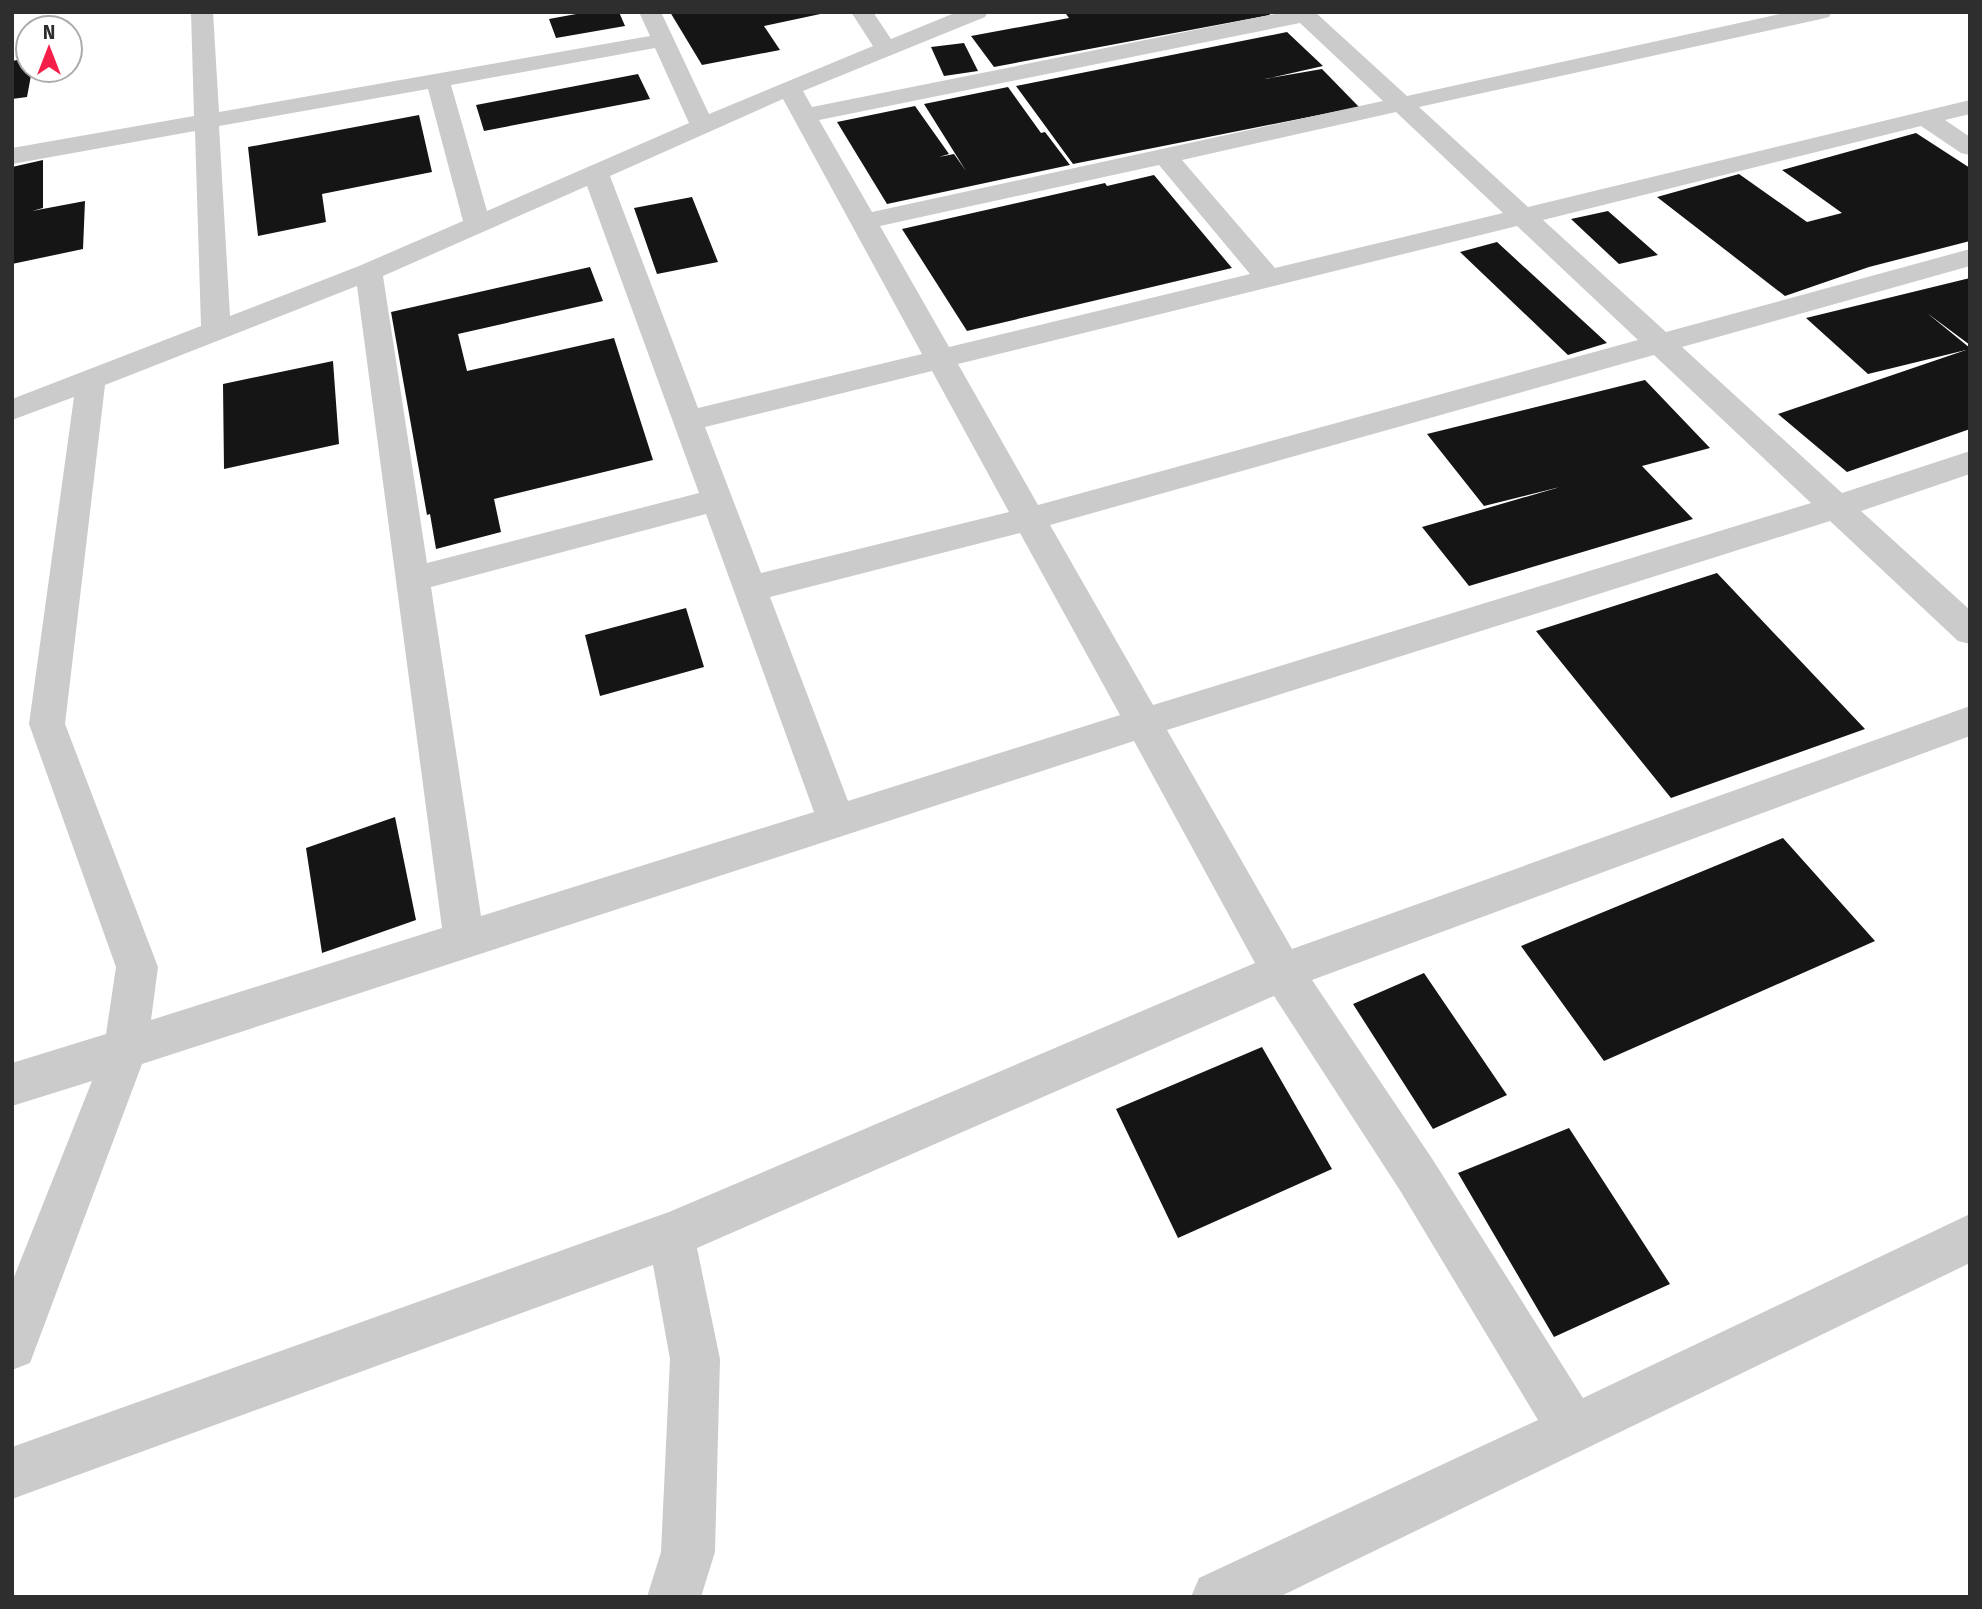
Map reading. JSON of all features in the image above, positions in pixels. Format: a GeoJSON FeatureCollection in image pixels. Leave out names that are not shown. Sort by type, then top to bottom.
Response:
{"type":"FeatureCollection","features":[{"type":"Feature","properties":{"kind":"street"},"geometry":{"type":"LineString","coordinates":[[202,12],[216,331]]}},
{"type":"Feature","properties":{"kind":"street"},"geometry":{"type":"LineString","coordinates":[[650,12],[703,127]]}},
{"type":"Feature","properties":{"kind":"street"},"geometry":{"type":"LineString","coordinates":[[862,12],[886,48]]}},
{"type":"Feature","properties":{"kind":"street"},"geometry":{"type":"LineString","coordinates":[[797,102],[886,48],[977,12]]}},
{"type":"Feature","properties":{"kind":"street"},"geometry":{"type":"LineString","coordinates":[[863,222],[1821,12]]}},
{"type":"Feature","properties":{"kind":"street"},"geometry":{"type":"LineString","coordinates":[[12,410],[369,272],[703,127],[797,102],[1304,14],[1970,631]]}},
{"type":"Feature","properties":{"kind":"street"},"geometry":{"type":"LineString","coordinates":[[12,156],[663,40]]}},
{"type":"Feature","properties":{"kind":"street"},"geometry":{"type":"LineString","coordinates":[[438,80],[478,226]]}},
{"type":"Feature","properties":{"kind":"street"},"geometry":{"type":"LineString","coordinates":[[797,102],[1282,972],[1417,1176],[1573,1430]]}},
{"type":"Feature","properties":{"kind":"street"},"geometry":{"type":"LineString","coordinates":[[688,421],[1970,107]]}},
{"type":"Feature","properties":{"kind":"street"},"geometry":{"type":"LineString","coordinates":[[1925,118],[1970,148]]}},
{"type":"Feature","properties":{"kind":"street"},"geometry":{"type":"LineString","coordinates":[[1165,156],[1269,279]]}},
{"type":"Feature","properties":{"kind":"street"},"geometry":{"type":"LineString","coordinates":[[596,174],[837,822]]}},
{"type":"Feature","properties":{"kind":"street"},"geometry":{"type":"LineString","coordinates":[[750,589],[1029,519],[1970,257]]}},
{"type":"Feature","properties":{"kind":"street"},"geometry":{"type":"LineString","coordinates":[[369,272],[464,940]]}},
{"type":"Feature","properties":{"kind":"street"},"geometry":{"type":"LineString","coordinates":[[12,1345],[126,1049],[137,967],[47,724],[91,380]]}},
{"type":"Feature","properties":{"kind":"street"},"geometry":{"type":"LineString","coordinates":[[12,1085],[1143,723],[1836,507],[1970,462]]}},
{"type":"Feature","properties":{"kind":"street"},"geometry":{"type":"LineString","coordinates":[[413,579],[717,500]]}},
{"type":"Feature","properties":{"kind":"street"},"geometry":{"type":"LineString","coordinates":[[12,1473],[671,1235],[1282,972],[1970,721]]}},
{"type":"Feature","properties":{"kind":"street"},"geometry":{"type":"LineString","coordinates":[[671,1235],[695,1359],[688,1552],[674,1597]]}},
{"type":"Feature","properties":{"kind":"street"},"geometry":{"type":"LineString","coordinates":[[1218,1597],[1573,1430],[1970,1238]]}},
{"type":"Feature","properties":{"kind":"building"},"geometry":{"type":"Polygon","coordinates":[[[587,12],[619,12],[625,26],[556,38],[549,19],[587,12]]]}},
{"type":"Feature","properties":{"kind":"building"},"geometry":{"type":"Polygon","coordinates":[[[670,12],[825,13],[764,26],[780,50],[702,65],[670,12]]]}},
{"type":"Feature","properties":{"kind":"building"},"geometry":{"type":"Polygon","coordinates":[[[1268,12],[1270,15],[994,67],[971,36],[1069,18],[1066,14],[1268,12]]]}},
{"type":"Feature","properties":{"kind":"building"},"geometry":{"type":"Polygon","coordinates":[[[1287,32],[1323,66],[1265,79],[1322,69],[1359,107],[1073,164],[1016,86],[1287,32]]]}},
{"type":"Feature","properties":{"kind":"building"},"geometry":{"type":"Polygon","coordinates":[[[964,43],[978,71],[944,76],[931,47],[964,43]]]}},
{"type":"Feature","properties":{"kind":"building"},"geometry":{"type":"Polygon","coordinates":[[[12,61],[14,84],[29,84],[27,97],[12,99],[12,61]]]}},
{"type":"Feature","properties":{"kind":"building"},"geometry":{"type":"Polygon","coordinates":[[[638,74],[650,99],[484,131],[476,105],[638,74]]]}},
{"type":"Feature","properties":{"kind":"building"},"geometry":{"type":"Polygon","coordinates":[[[1008,87],[1041,133],[1045,132],[1070,165],[887,204],[837,122],[915,106],[949,154],[939,157],[954,154],[966,171],[924,104],[1008,87]]]}},
{"type":"Feature","properties":{"kind":"building"},"geometry":{"type":"Polygon","coordinates":[[[419,115],[432,172],[322,194],[326,222],[258,236],[248,147],[419,115]]]}},
{"type":"Feature","properties":{"kind":"building"},"geometry":{"type":"Polygon","coordinates":[[[1916,133],[1970,168],[1970,241],[1869,267],[1785,296],[1657,197],[1739,174],[1807,222],[1842,213],[1782,170],[1916,133]]]}},
{"type":"Feature","properties":{"kind":"building"},"geometry":{"type":"Polygon","coordinates":[[[43,160],[43,208],[32,211],[85,201],[83,249],[12,264],[12,167],[43,160]]]}},
{"type":"Feature","properties":{"kind":"building"},"geometry":{"type":"Polygon","coordinates":[[[1154,175],[1232,268],[967,331],[902,229],[1105,183],[1107,186],[1154,175]]]}},
{"type":"Feature","properties":{"kind":"building"},"geometry":{"type":"Polygon","coordinates":[[[692,197],[718,262],[657,274],[634,208],[692,197]]]}},
{"type":"Feature","properties":{"kind":"building"},"geometry":{"type":"Polygon","coordinates":[[[1608,211],[1658,255],[1619,264],[1571,219],[1608,211]]]}},
{"type":"Feature","properties":{"kind":"building"},"geometry":{"type":"Polygon","coordinates":[[[1497,242],[1607,343],[1568,355],[1460,252],[1497,242]]]}},
{"type":"Feature","properties":{"kind":"building"},"geometry":{"type":"Polygon","coordinates":[[[590,267],[603,301],[458,334],[467,371],[614,338],[653,460],[494,499],[501,532],[436,549],[430,514],[427,515],[391,312],[590,267]]]}},
{"type":"Feature","properties":{"kind":"building"},"geometry":{"type":"Polygon","coordinates":[[[1970,278],[1970,345],[1927,313],[1970,348],[1970,429],[1847,472],[1778,414],[1966,350],[1868,374],[1806,318],[1970,278]]]}},
{"type":"Feature","properties":{"kind":"building"},"geometry":{"type":"Polygon","coordinates":[[[333,361],[339,444],[224,469],[223,384],[333,361]]]}},
{"type":"Feature","properties":{"kind":"building"},"geometry":{"type":"Polygon","coordinates":[[[1645,380],[1710,448],[1642,466],[1693,519],[1469,586],[1422,527],[1560,487],[1484,506],[1427,434],[1645,380]]]}},
{"type":"Feature","properties":{"kind":"building"},"geometry":{"type":"Polygon","coordinates":[[[1717,573],[1865,729],[1671,798],[1536,631],[1717,573]]]}},
{"type":"Feature","properties":{"kind":"building"},"geometry":{"type":"Polygon","coordinates":[[[686,608],[704,667],[600,696],[585,635],[686,608]]]}},
{"type":"Feature","properties":{"kind":"building"},"geometry":{"type":"Polygon","coordinates":[[[395,817],[416,920],[322,953],[306,848],[395,817]]]}},
{"type":"Feature","properties":{"kind":"building"},"geometry":{"type":"Polygon","coordinates":[[[1783,838],[1875,941],[1604,1061],[1521,946],[1783,838]]]}},
{"type":"Feature","properties":{"kind":"building"},"geometry":{"type":"Polygon","coordinates":[[[1424,973],[1507,1095],[1433,1129],[1353,1004],[1424,973]]]}},
{"type":"Feature","properties":{"kind":"building"},"geometry":{"type":"Polygon","coordinates":[[[1262,1047],[1332,1169],[1178,1238],[1116,1109],[1262,1047]]]}},
{"type":"Feature","properties":{"kind":"building"},"geometry":{"type":"Polygon","coordinates":[[[1569,1128],[1670,1284],[1554,1337],[1458,1173],[1569,1128]]]}}]}
